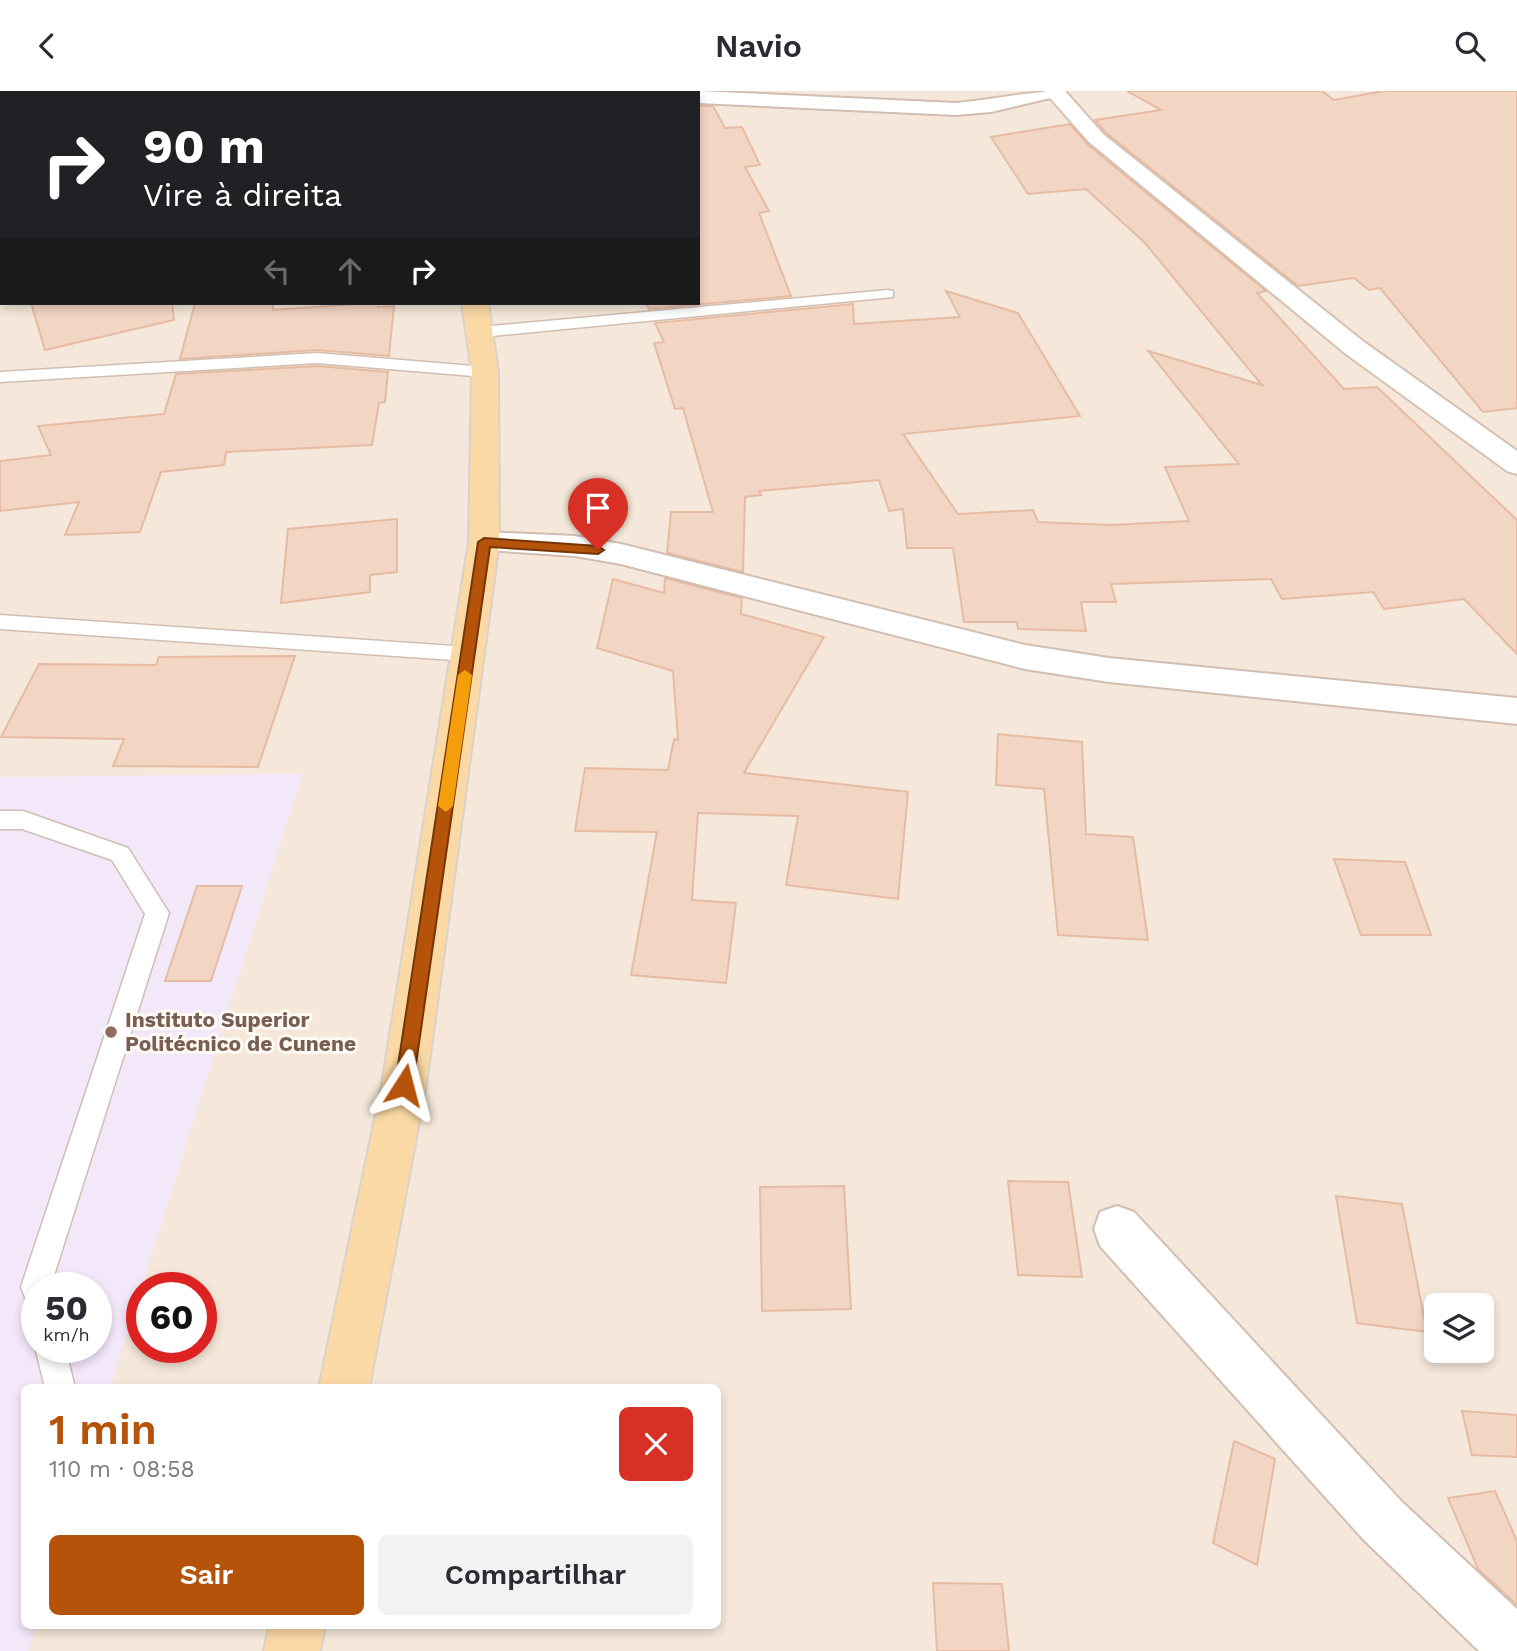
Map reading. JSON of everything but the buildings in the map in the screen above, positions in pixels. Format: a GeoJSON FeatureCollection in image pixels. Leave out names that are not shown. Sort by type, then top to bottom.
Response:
{"type":"FeatureCollection","features":[{"type":"Feature","properties":{"kind":"main road"},"geometry":{"type":"LineString","coordinates":[[345,1384],[404,1085],[484,542],[485,372],[478,317]]}},
{"type":"Feature","properties":{"kind":"main road"},"geometry":{"type":"LineString","coordinates":[[292,1651],[296,1629]]}},
{"type":"Feature","properties":{"kind":"street"},"geometry":{"type":"LineString","coordinates":[[700,97],[956,109],[991,106],[1055,91],[1096,138],[1323,322],[1517,465]]}},
{"type":"Feature","properties":{"kind":"street"},"geometry":{"type":"LineString","coordinates":[[484,542],[575,546],[621,554],[1025,657],[1109,670],[1517,711]]}},
{"type":"Feature","properties":{"kind":"street"},"geometry":{"type":"LineString","coordinates":[[1117,1229],[1382,1520],[1517,1648]]}},
{"type":"Feature","properties":{"kind":"lane"},"geometry":{"type":"LineString","coordinates":[[700,305],[888,294]]}},
{"type":"Feature","properties":{"kind":"lane"},"geometry":{"type":"LineString","coordinates":[[478,317],[692,305]]}},
{"type":"Feature","properties":{"kind":"lane"},"geometry":{"type":"LineString","coordinates":[[0,377],[317,358],[485,372]]}},
{"type":"Feature","properties":{"kind":"lane"},"geometry":{"type":"LineString","coordinates":[[0,622],[468,654]]}},
{"type":"Feature","properties":{"kind":"lane"},"geometry":{"type":"LineString","coordinates":[[0,820],[23,820],[120,853],[157,913],[40,1272]]}},
{"type":"Feature","properties":{"kind":"lane"},"geometry":{"type":"LineString","coordinates":[[54,1363],[59,1384]]}},
{"type":"Feature","properties":{"kind":"shaded area"},"geometry":{"type":"Polygon","coordinates":[[[700,91],[1517,91],[1517,1651],[0,1651],[0,305],[700,305],[700,91]]]}},
{"type":"Feature","properties":{"kind":"shaded area","name":"Instituto Superior Politécnico de Cunene"},"geometry":{"type":"Polygon","coordinates":[[[302,774],[146,1272],[126,1272],[126,1337],[111,1384],[21,1384],[21,1629],[35,1629],[28,1651],[0,1651],[0,777],[302,774]]]}},
{"type":"Feature","properties":{"kind":"slow traffic"},"geometry":{"type":"LineString","coordinates":[[446,806],[465,675]]}},
{"type":"Feature","properties":{"kind":"place","name":"Instituto Superior Politécnico de Cunene"},"geometry":{"type":"Point","coordinates":[111,1032]}},
{"type":"Feature","properties":{"kind":"route"},"geometry":{"type":"LineString","coordinates":[[404,1085],[484,542],[575,546],[598,550]]}}]}
